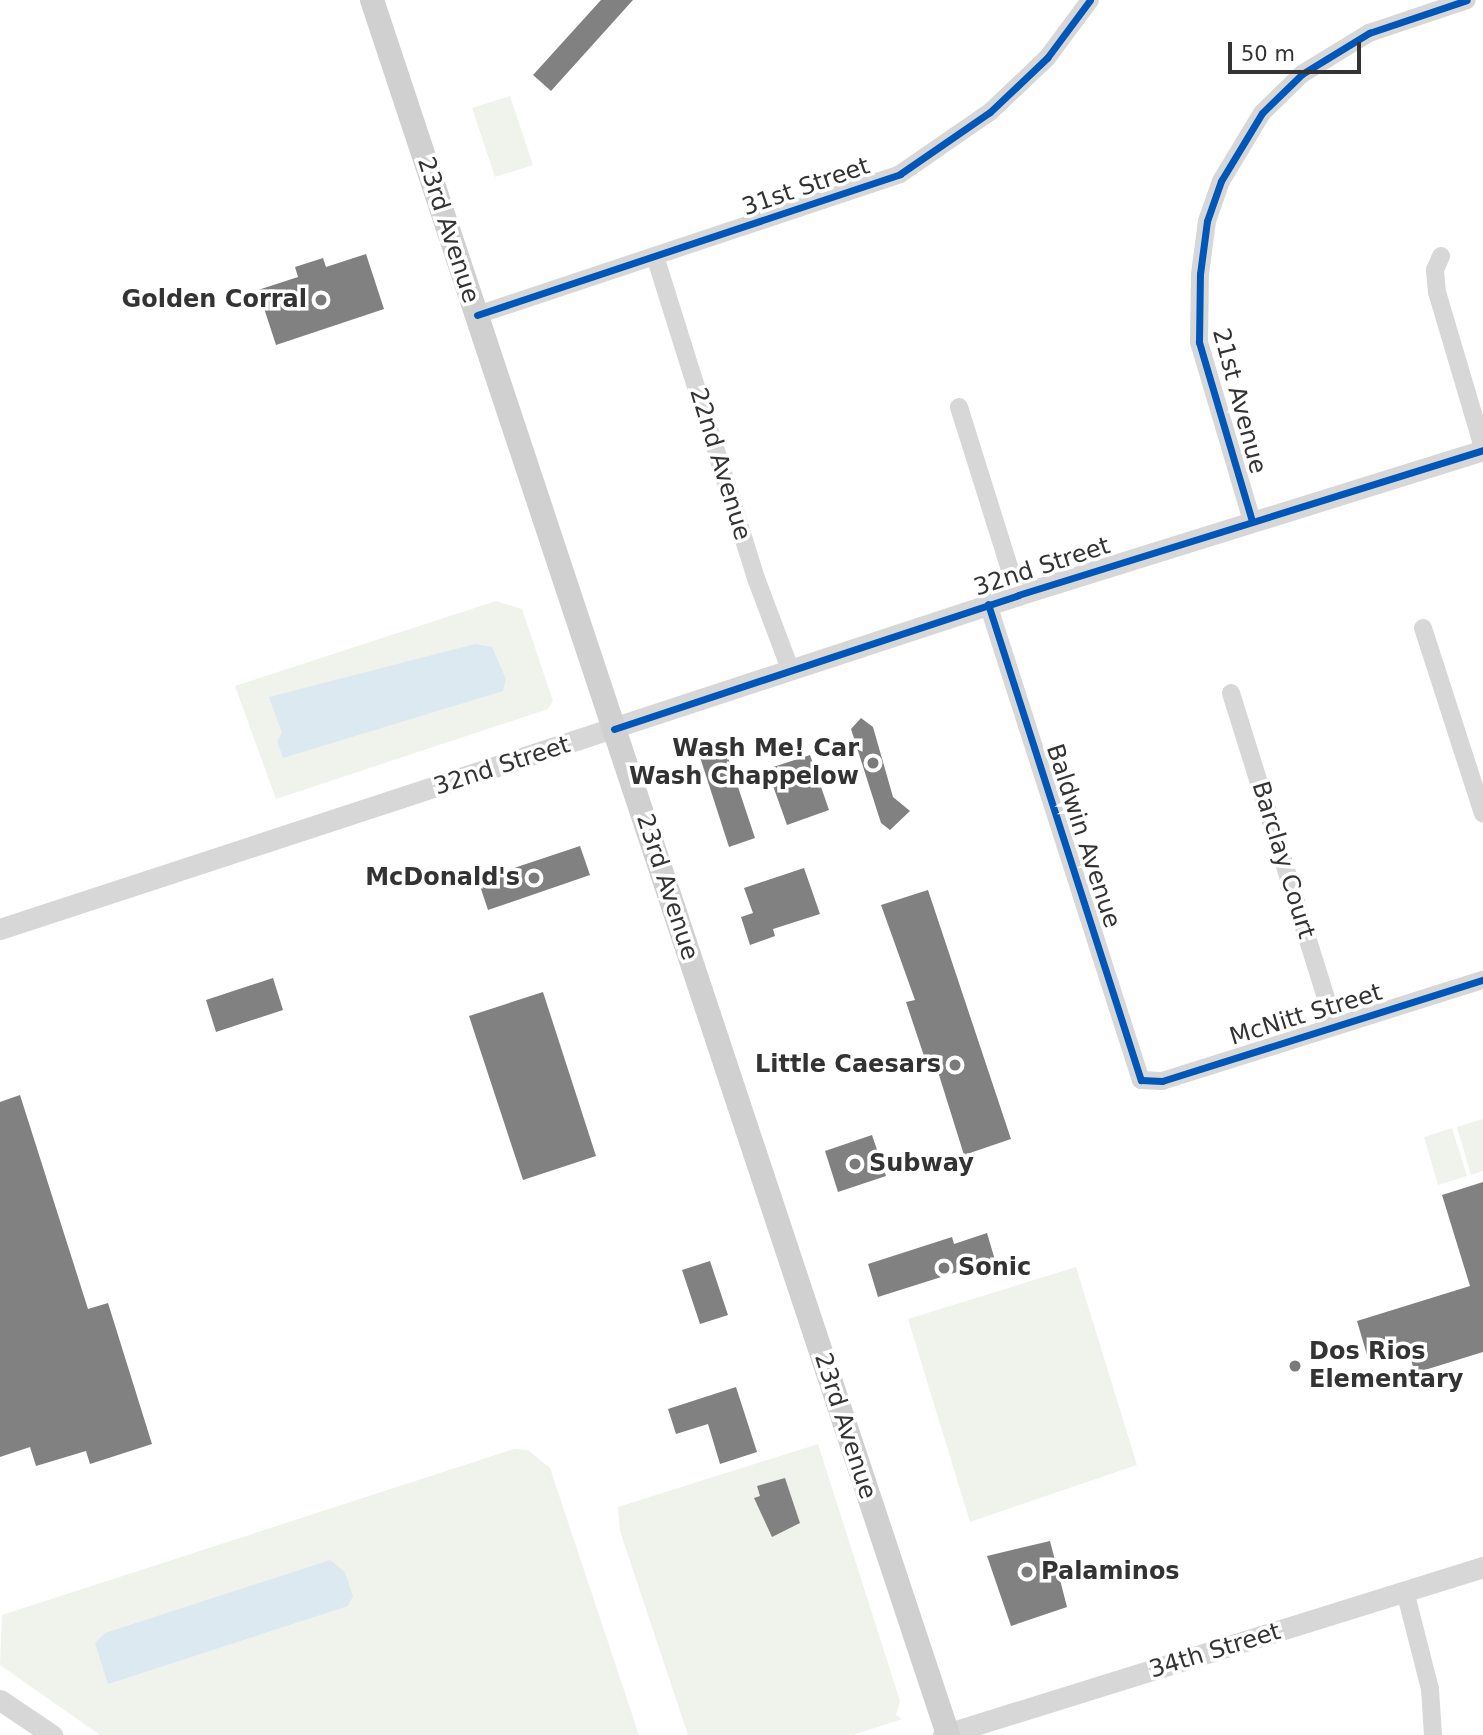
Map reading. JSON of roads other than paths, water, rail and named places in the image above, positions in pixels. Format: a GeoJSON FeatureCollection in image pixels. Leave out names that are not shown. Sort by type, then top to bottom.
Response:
{"type":"FeatureCollection","features":[{"type":"Feature","properties":{"kind":"main road","name":"23rd Avenue"},"geometry":{"type":"LineString","coordinates":[[372,0],[946,1735]]}},
{"type":"Feature","properties":{"kind":"street","name":"31st Street"},"geometry":{"type":"LineString","coordinates":[[477,315],[868,188],[935,153],[1047,58],[1090,0]]}},
{"type":"Feature","properties":{"kind":"street","name":"21st Avenue"},"geometry":{"type":"LineString","coordinates":[[1252,521],[1204,363],[1200,274],[1207,221],[1221,181],[1262,113],[1307,71],[1369,33],[1467,0]]}},
{"type":"Feature","properties":{"kind":"street","name":"22nd Avenue"},"geometry":{"type":"LineString","coordinates":[[655,256],[757,581],[790,669]]}},
{"type":"Feature","properties":{"kind":"street"},"geometry":{"type":"LineString","coordinates":[[1441,256],[1435,270],[1437,292],[1483,449]]}},
{"type":"Feature","properties":{"kind":"street"},"geometry":{"type":"LineString","coordinates":[[959,407],[1018,595]]}},
{"type":"Feature","properties":{"kind":"street","name":"32nd Street"},"geometry":{"type":"LineString","coordinates":[[0,929],[988,604],[1483,449]]}},
{"type":"Feature","properties":{"kind":"street","name":"Baldwin Avenue"},"geometry":{"type":"LineString","coordinates":[[988,604],[1141,1080]]}},
{"type":"Feature","properties":{"kind":"street"},"geometry":{"type":"LineString","coordinates":[[1423,628],[1483,814]]}},
{"type":"Feature","properties":{"kind":"street","name":"Barclay Court"},"geometry":{"type":"LineString","coordinates":[[1231,693],[1335,1026]]}},
{"type":"Feature","properties":{"kind":"street","name":"McNitt Street"},"geometry":{"type":"LineString","coordinates":[[1141,1080],[1162,1081],[1483,980]]}},
{"type":"Feature","properties":{"kind":"street","name":"34th Street"},"geometry":{"type":"LineString","coordinates":[[946,1735],[1483,1567]]}},
{"type":"Feature","properties":{"kind":"street"},"geometry":{"type":"LineString","coordinates":[[1405,1591],[1430,1689],[1433,1735]]}},
{"type":"Feature","properties":{"kind":"street"},"geometry":{"type":"LineString","coordinates":[[0,1700],[52,1735]]}},
{"type":"Feature","properties":{"kind":"place","name":"Golden Corral"},"geometry":{"type":"Point","coordinates":[321,300]}},
{"type":"Feature","properties":{"kind":"place","name":"Wash Me! Car Wash Chappelow"},"geometry":{"type":"Point","coordinates":[873,763]}},
{"type":"Feature","properties":{"kind":"place","name":"McDonald's"},"geometry":{"type":"Point","coordinates":[534,878]}},
{"type":"Feature","properties":{"kind":"place","name":"Little Caesars"},"geometry":{"type":"Point","coordinates":[955,1065]}},
{"type":"Feature","properties":{"kind":"place","name":"Subway"},"geometry":{"type":"Point","coordinates":[855,1164]}},
{"type":"Feature","properties":{"kind":"place","name":"Sonic"},"geometry":{"type":"Point","coordinates":[944,1268]}},
{"type":"Feature","properties":{"kind":"place","name":"Dos Rios Elementary"},"geometry":{"type":"Point","coordinates":[1295,1366]}},
{"type":"Feature","properties":{"kind":"place","name":"Palaminos"},"geometry":{"type":"Point","coordinates":[1027,1572]}}]}
